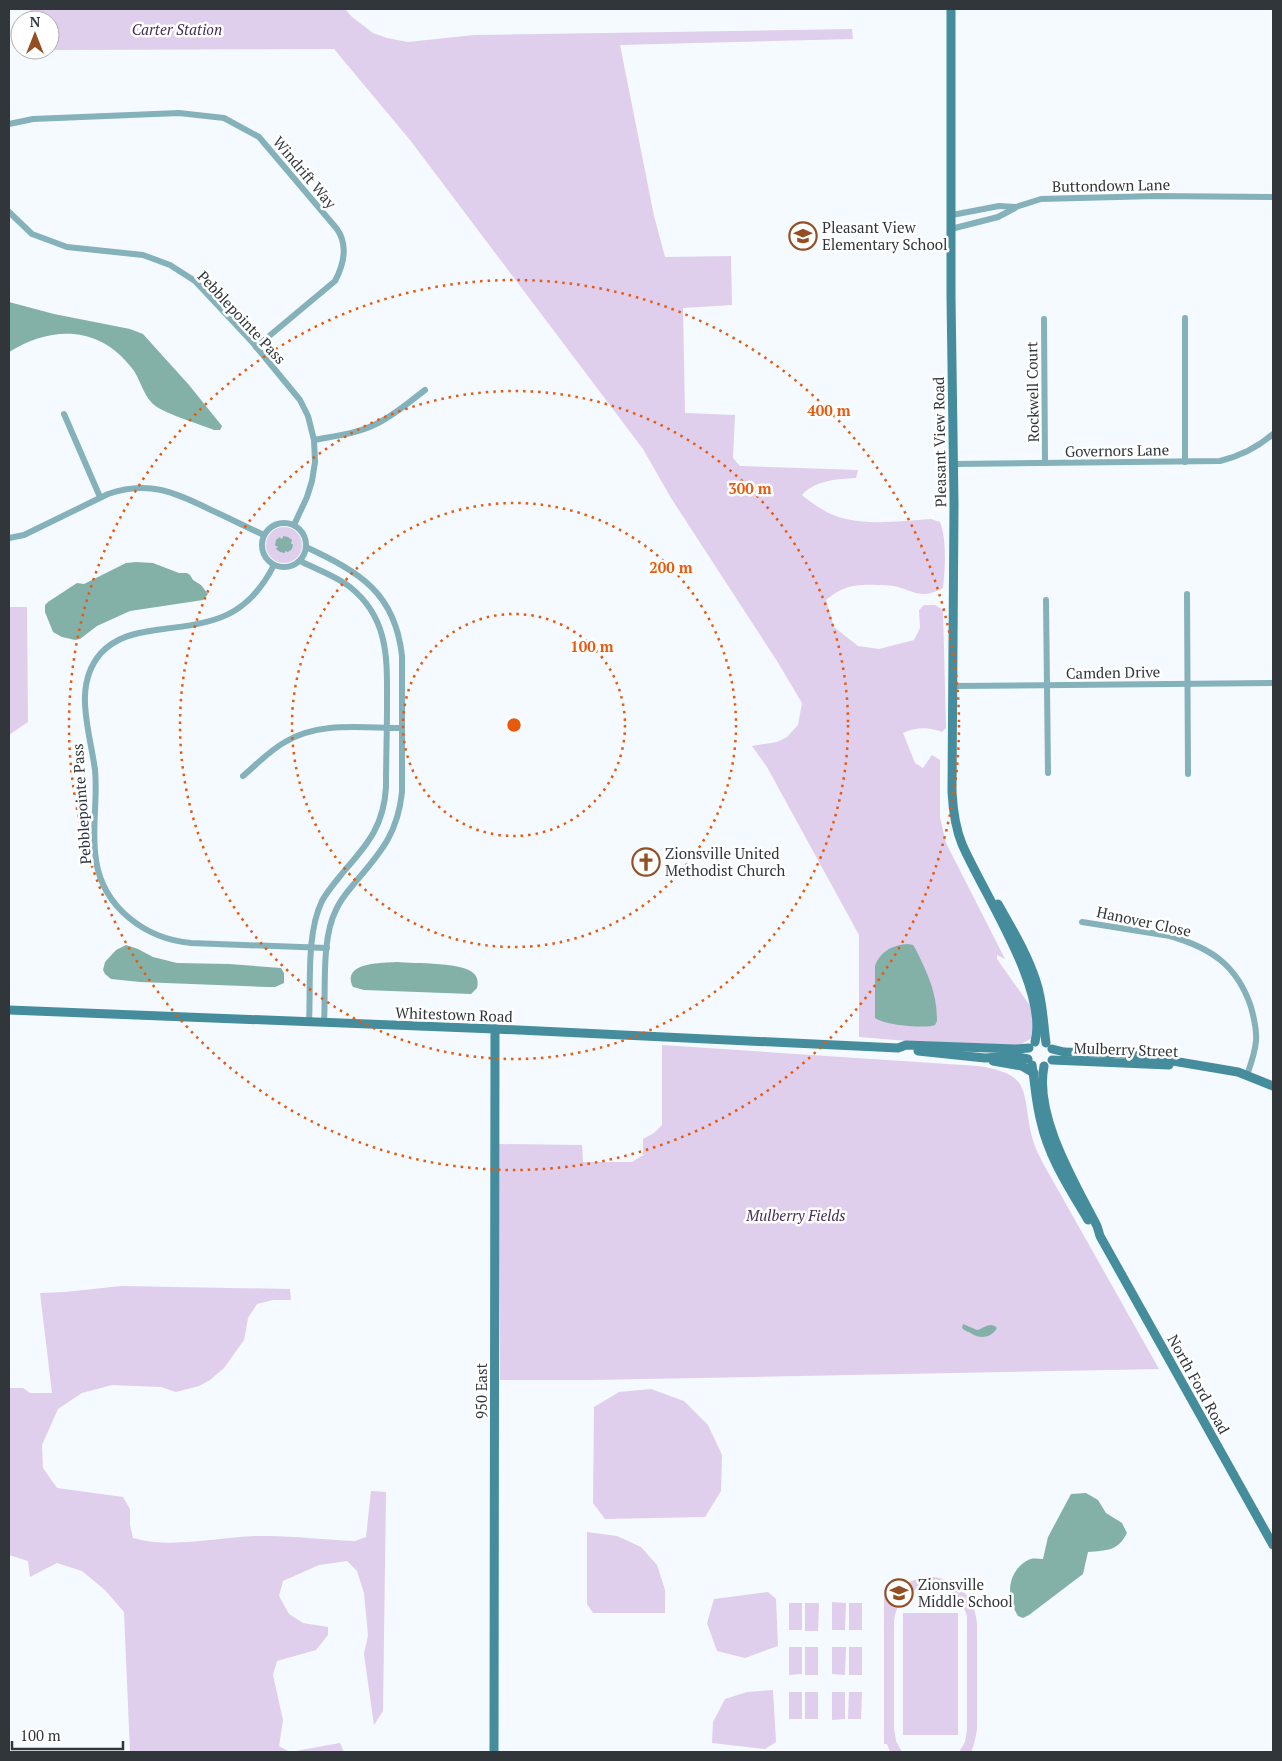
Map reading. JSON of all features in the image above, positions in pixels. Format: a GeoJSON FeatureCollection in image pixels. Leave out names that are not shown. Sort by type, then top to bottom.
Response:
{"type":"FeatureCollection","features":[{"type":"Feature","properties":{"kind":"street","name":"Pleasant View Road"},"geometry":{"type":"LineString","coordinates":[[951,9],[951,297],[954,464],[952,792],[954,820],[962,844],[1017,953],[1026,975],[1037,1025],[1032,1045],[1031,1066]]}},
{"type":"Feature","properties":{"kind":"street","name":"Windrift Way"},"geometry":{"type":"LineString","coordinates":[[9,124],[33,119],[179,112],[224,118],[259,137],[341,235],[344,248],[341,269],[335,280],[256,347]]}},
{"type":"Feature","properties":{"kind":"street","name":"Buttondown Lane"},"geometry":{"type":"LineString","coordinates":[[952,215],[999,206],[1016,207],[1041,199],[1155,196],[1273,197]]}},
{"type":"Feature","properties":{"kind":"street"},"geometry":{"type":"LineString","coordinates":[[951,229],[998,217],[1016,207]]}},
{"type":"Feature","properties":{"kind":"street","name":"Pebblepointe Pass"},"geometry":{"type":"LineString","coordinates":[[9,212],[32,234],[67,247],[143,255],[170,265],[195,281],[256,347],[300,400],[308,416],[314,440],[315,462],[312,481],[294,525]]}},
{"type":"Feature","properties":{"kind":"street"},"geometry":{"type":"LineString","coordinates":[[1184,318],[1185,462]]}},
{"type":"Feature","properties":{"kind":"street","name":"Rockwell Court"},"geometry":{"type":"LineString","coordinates":[[1044,319],[1045,463]]}},
{"type":"Feature","properties":{"kind":"street"},"geometry":{"type":"LineString","coordinates":[[314,440],[359,431],[373,426],[386,419],[425,390]]}},
{"type":"Feature","properties":{"kind":"street"},"geometry":{"type":"LineString","coordinates":[[64,414],[100,497]]}},
{"type":"Feature","properties":{"kind":"street","name":"Governors Lane"},"geometry":{"type":"LineString","coordinates":[[954,464],[1220,461],[1250,451],[1273,434]]}},
{"type":"Feature","properties":{"kind":"street"},"geometry":{"type":"LineString","coordinates":[[9,538],[24,535],[100,497],[116,491],[133,488],[163,490],[186,497],[264,535]]}},
{"type":"Feature","properties":{"kind":"street"},"geometry":{"type":"LineString","coordinates":[[284,522],[294,525],[304,535],[306,547],[304,554],[300,561],[293,565],[286,567],[274,565],[263,552],[262,542],[264,535],[275,524],[284,522]]}},
{"type":"Feature","properties":{"kind":"street"},"geometry":{"type":"LineString","coordinates":[[306,547],[344,565],[362,577],[375,590],[388,609],[401,644],[402,792],[400,810],[381,852],[339,903],[329,926],[324,1023]]}},
{"type":"Feature","properties":{"kind":"street"},"geometry":{"type":"LineString","coordinates":[[300,561],[349,586],[364,600],[382,633],[386,648],[386,787],[382,814],[369,842],[332,886],[322,902],[313,928],[309,1022]]}},
{"type":"Feature","properties":{"kind":"street","name":"Pebblepointe Pass"},"geometry":{"type":"LineString","coordinates":[[274,565],[268,577],[255,594],[245,604],[228,615],[203,624],[141,632],[127,636],[110,645],[94,664],[88,675],[84,694],[96,780],[96,861],[103,884],[118,907],[136,924],[158,936],[191,943],[327,948]]}},
{"type":"Feature","properties":{"kind":"street"},"geometry":{"type":"LineString","coordinates":[[1187,594],[1188,774]]}},
{"type":"Feature","properties":{"kind":"street"},"geometry":{"type":"LineString","coordinates":[[1046,600],[1048,773]]}},
{"type":"Feature","properties":{"kind":"street","name":"Camden Drive"},"geometry":{"type":"LineString","coordinates":[[953,686],[1273,682]]}},
{"type":"Feature","properties":{"kind":"street"},"geometry":{"type":"LineString","coordinates":[[243,776],[277,747],[301,734],[329,728],[402,728]]}},
{"type":"Feature","properties":{"kind":"street","name":"Pleasant View Road"},"geometry":{"type":"LineString","coordinates":[[976,870],[984,879],[1025,953],[1036,982],[1049,1046],[1048,1063]]}},
{"type":"Feature","properties":{"kind":"street","name":"Hanover Close"},"geometry":{"type":"LineString","coordinates":[[1082,922],[1170,936],[1206,950],[1226,964],[1248,997],[1255,1025],[1254,1056],[1247,1075]]}},
{"type":"Feature","properties":{"kind":"street","name":"Whitestown Road"},"geometry":{"type":"LineString","coordinates":[[9,1010],[495,1029],[898,1048],[907,1051],[985,1058],[1013,1056],[1031,1066]]}},
{"type":"Feature","properties":{"kind":"street","name":"950 East"},"geometry":{"type":"LineString","coordinates":[[494,1752],[495,1029]]}},
{"type":"Feature","properties":{"kind":"street","name":"Whitestown Road"},"geometry":{"type":"LineString","coordinates":[[898,1048],[906,1045],[1016,1049],[1032,1045]]}},
{"type":"Feature","properties":{"kind":"street","name":"Mulberry Street"},"geometry":{"type":"LineString","coordinates":[[1032,1045],[1049,1046],[1064,1052],[1124,1054],[1200,1065],[1247,1075],[1273,1086]]}},
{"type":"Feature","properties":{"kind":"street","name":"Whitestown Road"},"geometry":{"type":"LineString","coordinates":[[985,1058],[993,1061],[1031,1066]]}},
{"type":"Feature","properties":{"kind":"street","name":"Mulberry Street"},"geometry":{"type":"LineString","coordinates":[[1031,1066],[1036,1067],[1048,1063],[1200,1065]]}},
{"type":"Feature","properties":{"kind":"street","name":"North Ford Road"},"geometry":{"type":"LineString","coordinates":[[1048,1063],[1042,1078],[1044,1097],[1060,1154],[1097,1226],[1100,1236],[1273,1545]]}},
{"type":"Feature","properties":{"kind":"street","name":"North Ford Road"},"geometry":{"type":"LineString","coordinates":[[1031,1066],[1041,1123],[1048,1146],[1065,1181],[1092,1228],[1100,1236]]}},
{"type":"Feature","properties":{"kind":"green space","name":"Carter Station"},"geometry":{"type":"Polygon","coordinates":[[[345,9],[352,17],[373,33],[408,42],[474,35],[852,29],[853,39],[620,45],[654,216],[665,257],[731,256],[732,305],[683,308],[685,413],[735,415],[733,458],[740,466],[858,470],[856,478],[820,483],[802,495],[828,513],[846,519],[867,522],[931,519],[940,522],[945,546],[943,588],[935,592],[923,594],[892,586],[857,585],[845,588],[826,600],[834,627],[858,646],[879,649],[914,640],[920,628],[919,610],[924,605],[935,605],[943,610],[946,728],[942,732],[922,728],[903,733],[915,763],[923,768],[932,755],[940,760],[940,817],[946,843],[1005,959],[997,955],[997,959],[1031,1007],[1034,1027],[1032,1038],[1020,1045],[908,1041],[859,1037],[859,935],[767,767],[752,746],[777,742],[787,737],[798,725],[802,703],[777,661],[671,498],[643,449],[410,140],[334,49],[60,50],[60,10],[30,10],[345,9]]]}},
{"type":"Feature","properties":{"kind":"green space"},"geometry":{"type":"Polygon","coordinates":[[[284,527],[291,528],[297,532],[301,538],[301,552],[297,558],[291,562],[284,563],[277,562],[271,558],[267,552],[266,545],[267,538],[271,532],[277,528],[284,527]]]}},
{"type":"Feature","properties":{"kind":"green space"},"geometry":{"type":"Polygon","coordinates":[[[9,607],[27,607],[28,722],[9,735],[9,607]]]}},
{"type":"Feature","properties":{"kind":"green space","name":"Mulberry Fields"},"geometry":{"type":"Polygon","coordinates":[[[662,1045],[978,1066],[995,1069],[1016,1079],[1024,1095],[1036,1149],[1159,1369],[592,1380],[500,1380],[498,1144],[582,1145],[583,1162],[632,1162],[643,1155],[643,1139],[654,1133],[662,1125],[662,1045]]]}},
{"type":"Feature","properties":{"kind":"green space"},"geometry":{"type":"Polygon","coordinates":[[[121,1286],[290,1289],[291,1300],[273,1300],[257,1304],[248,1318],[244,1340],[224,1368],[210,1380],[199,1386],[176,1392],[161,1387],[112,1385],[82,1393],[58,1409],[42,1445],[43,1468],[57,1488],[123,1497],[130,1509],[130,1525],[133,1538],[165,1543],[250,1536],[355,1541],[366,1537],[371,1491],[386,1492],[383,1711],[374,1725],[364,1654],[368,1635],[364,1593],[357,1571],[347,1561],[319,1565],[283,1581],[279,1596],[289,1614],[303,1623],[328,1627],[328,1635],[316,1650],[277,1661],[273,1675],[283,1720],[279,1746],[290,1752],[130,1752],[124,1612],[105,1590],[82,1571],[57,1563],[30,1577],[28,1561],[9,1555],[9,1388],[23,1388],[30,1393],[52,1393],[40,1293],[121,1286]]]}},
{"type":"Feature","properties":{"kind":"green space"},"geometry":{"type":"Polygon","coordinates":[[[651,1389],[684,1401],[708,1425],[722,1455],[721,1491],[705,1517],[605,1519],[593,1503],[594,1407],[619,1392],[651,1389]]]}},
{"type":"Feature","properties":{"kind":"green space"},"geometry":{"type":"Polygon","coordinates":[[[587,1532],[617,1536],[641,1547],[657,1565],[665,1590],[665,1613],[593,1613],[587,1604],[587,1532]]]}},
{"type":"Feature","properties":{"kind":"green space"},"geometry":{"type":"Polygon","coordinates":[[[923,1577],[943,1579],[960,1588],[975,1612],[977,1623],[977,1730],[971,1752],[959,1752],[965,1742],[967,1730],[967,1616],[961,1602],[951,1593],[939,1587],[927,1586],[915,1590],[905,1597],[898,1608],[894,1623],[894,1728],[896,1741],[902,1752],[890,1752],[887,1744],[884,1744],[884,1590],[893,1590],[894,1595],[909,1582],[923,1577]]]}},
{"type":"Feature","properties":{"kind":"green space"},"geometry":{"type":"Polygon","coordinates":[[[768,1592],[776,1599],[778,1646],[745,1658],[717,1651],[707,1623],[714,1599],[768,1592]]]}},
{"type":"Feature","properties":{"kind":"green space"},"geometry":{"type":"Polygon","coordinates":[[[832,1602],[846,1603],[845,1630],[832,1630],[832,1602]]]}},
{"type":"Feature","properties":{"kind":"green space"},"geometry":{"type":"Polygon","coordinates":[[[789,1603],[802,1603],[802,1630],[789,1630],[789,1603]]]}},
{"type":"Feature","properties":{"kind":"green space"},"geometry":{"type":"Polygon","coordinates":[[[805,1603],[819,1603],[818,1631],[805,1631],[805,1603]]]}},
{"type":"Feature","properties":{"kind":"green space"},"geometry":{"type":"Polygon","coordinates":[[[849,1603],[862,1603],[862,1630],[849,1630],[849,1603]]]}},
{"type":"Feature","properties":{"kind":"green space"},"geometry":{"type":"Polygon","coordinates":[[[903,1613],[958,1613],[958,1735],[903,1735],[903,1613]]]}},
{"type":"Feature","properties":{"kind":"green space"},"geometry":{"type":"Polygon","coordinates":[[[789,1647],[802,1647],[802,1674],[789,1675],[789,1647]]]}},
{"type":"Feature","properties":{"kind":"green space"},"geometry":{"type":"Polygon","coordinates":[[[805,1647],[818,1647],[818,1675],[805,1675],[805,1647]]]}},
{"type":"Feature","properties":{"kind":"green space"},"geometry":{"type":"Polygon","coordinates":[[[832,1647],[846,1647],[845,1675],[832,1674],[832,1647]]]}},
{"type":"Feature","properties":{"kind":"green space"},"geometry":{"type":"Polygon","coordinates":[[[849,1647],[862,1647],[862,1675],[849,1675],[849,1647]]]}},
{"type":"Feature","properties":{"kind":"green space"},"geometry":{"type":"Polygon","coordinates":[[[773,1690],[776,1742],[765,1749],[712,1743],[713,1722],[725,1699],[747,1692],[773,1690]]]}},
{"type":"Feature","properties":{"kind":"green space"},"geometry":{"type":"Polygon","coordinates":[[[789,1692],[802,1692],[802,1719],[789,1719],[789,1692]]]}},
{"type":"Feature","properties":{"kind":"green space"},"geometry":{"type":"Polygon","coordinates":[[[805,1692],[818,1692],[818,1719],[805,1719],[805,1692]]]}},
{"type":"Feature","properties":{"kind":"green space"},"geometry":{"type":"Polygon","coordinates":[[[832,1692],[845,1692],[845,1719],[832,1720],[832,1692]]]}},
{"type":"Feature","properties":{"kind":"green space"},"geometry":{"type":"Polygon","coordinates":[[[849,1692],[862,1692],[861,1719],[848,1719],[849,1692]]]}},
{"type":"Feature","properties":{"kind":"green space"},"geometry":{"type":"Polygon","coordinates":[[[340,1743],[344,1752],[290,1752],[340,1743]]]}},
{"type":"Feature","properties":{"kind":"shaded area"},"geometry":{"type":"Polygon","coordinates":[[[9,302],[54,314],[130,329],[143,334],[189,385],[222,426],[220,430],[214,430],[181,418],[157,407],[146,395],[134,371],[118,353],[104,343],[89,337],[57,334],[41,337],[9,352],[9,302]]]}},
{"type":"Feature","properties":{"kind":"shaded area"},"geometry":{"type":"Polygon","coordinates":[[[283,536],[292,540],[291,544],[293,544],[292,549],[288,552],[285,551],[285,553],[280,552],[276,549],[278,546],[275,546],[276,540],[280,537],[281,539],[283,538],[283,536]]]}},
{"type":"Feature","properties":{"kind":"shaded area"},"geometry":{"type":"Polygon","coordinates":[[[126,563],[153,563],[179,573],[187,573],[208,594],[203,600],[130,611],[97,626],[80,639],[75,640],[62,637],[53,632],[45,612],[45,605],[48,602],[77,583],[84,584],[126,563]]]}},
{"type":"Feature","properties":{"kind":"shaded area"},"geometry":{"type":"Polygon","coordinates":[[[908,944],[913,945],[915,948],[928,975],[933,992],[937,1021],[932,1026],[902,1025],[875,1018],[875,966],[877,961],[888,950],[908,944]]]}},
{"type":"Feature","properties":{"kind":"shaded area"},"geometry":{"type":"Polygon","coordinates":[[[126,945],[153,957],[177,963],[281,968],[284,973],[284,983],[275,987],[268,987],[140,982],[111,979],[103,970],[105,962],[116,950],[126,945]]]}},
{"type":"Feature","properties":{"kind":"shaded area"},"geometry":{"type":"Polygon","coordinates":[[[397,962],[440,964],[463,968],[471,971],[476,976],[477,988],[471,994],[364,990],[353,987],[351,979],[353,973],[358,968],[373,964],[397,962]]]}},
{"type":"Feature","properties":{"kind":"shaded area"},"geometry":{"type":"Polygon","coordinates":[[[963,1324],[977,1330],[990,1325],[997,1328],[989,1336],[979,1337],[963,1329],[963,1324]]]}},
{"type":"Feature","properties":{"kind":"shaded area"},"geometry":{"type":"Polygon","coordinates":[[[1086,1493],[1098,1500],[1106,1513],[1122,1523],[1127,1533],[1119,1544],[1111,1549],[1088,1552],[1083,1574],[1029,1615],[1023,1618],[1018,1616],[1010,1592],[1014,1574],[1027,1560],[1043,1559],[1048,1537],[1071,1494],[1086,1493]]]}},
{"type":"Feature","properties":{"kind":"place","name":"Pleasant View Elementary School"},"geometry":{"type":"Point","coordinates":[803,236]}},
{"type":"Feature","properties":{"kind":"place","name":"Zionsville United Methodist Church"},"geometry":{"type":"Point","coordinates":[646,862]}},
{"type":"Feature","properties":{"kind":"place","name":"Zionsville Middle School"},"geometry":{"type":"Point","coordinates":[899,1593]}}]}
